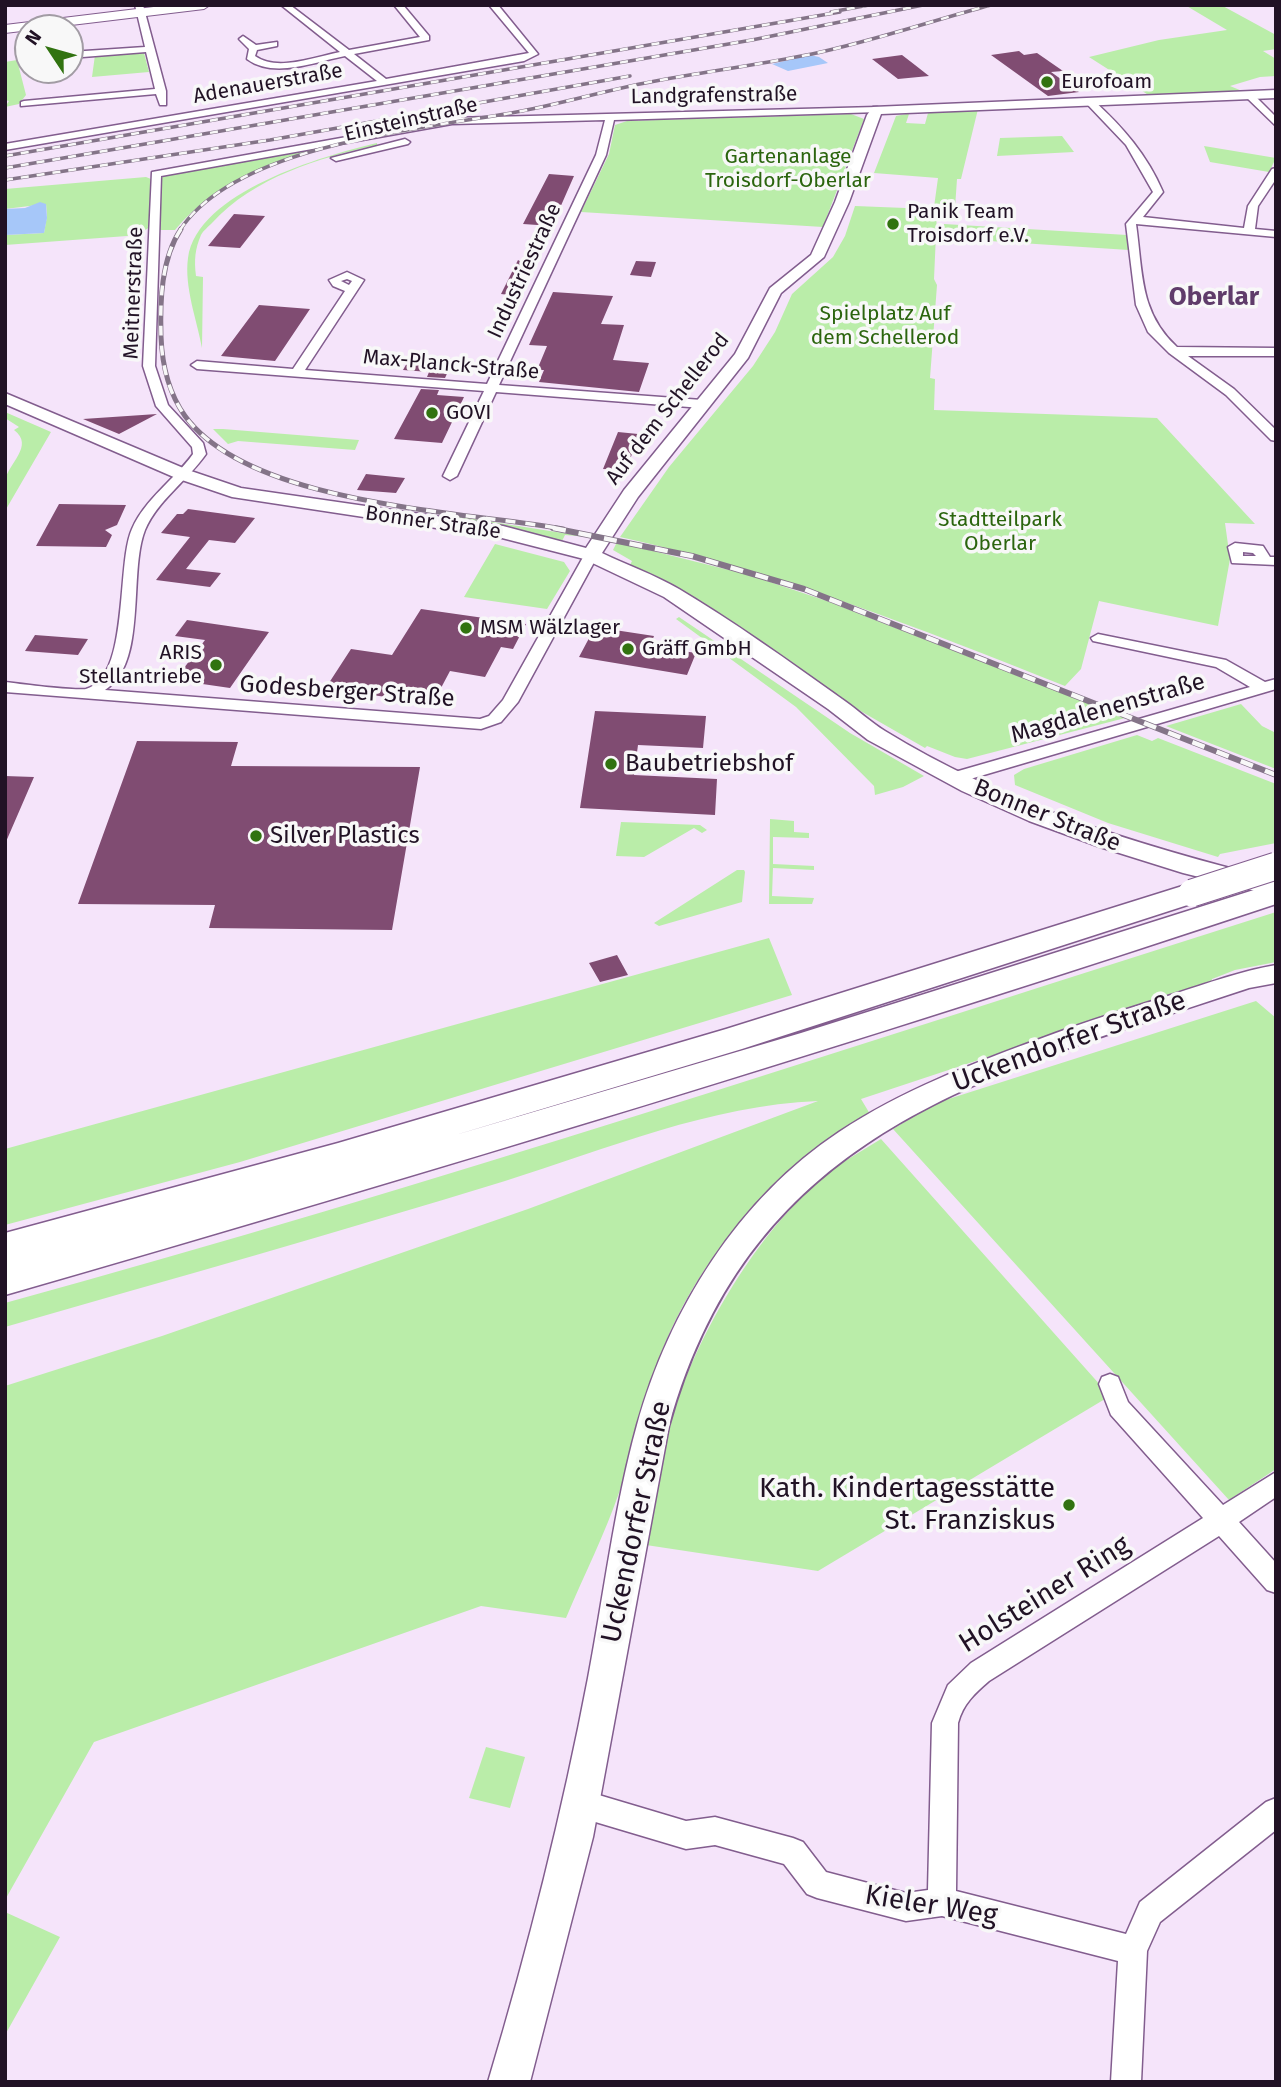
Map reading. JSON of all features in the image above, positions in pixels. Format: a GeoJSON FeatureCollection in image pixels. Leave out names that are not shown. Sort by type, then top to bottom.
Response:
{"type":"FeatureCollection","features":[{"type":"Feature","properties":{"kind":"highway"},"geometry":{"type":"LineString","coordinates":[[5,1248],[364,1149],[730,1040],[1276,866]]}},
{"type":"Feature","properties":{"kind":"highway"},"geometry":{"type":"LineString","coordinates":[[5,1279],[343,1184],[733,1066],[1237,906],[1276,891]]}},
{"type":"Feature","properties":{"kind":"main road"},"geometry":{"type":"LineString","coordinates":[[5,29],[140,10],[204,5]]}},
{"type":"Feature","properties":{"kind":"street"},"geometry":{"type":"LineString","coordinates":[[285,5],[384,82]]}},
{"type":"Feature","properties":{"kind":"street","name":"Adenauerstraße"},"geometry":{"type":"LineString","coordinates":[[5,147],[524,58],[535,53],[493,5]]}},
{"type":"Feature","properties":{"kind":"street"},"geometry":{"type":"LineString","coordinates":[[393,6],[427,37],[424,40]]}},
{"type":"Feature","properties":{"kind":"street"},"geometry":{"type":"LineString","coordinates":[[140,10],[166,120]]}},
{"type":"Feature","properties":{"kind":"street"},"geometry":{"type":"LineString","coordinates":[[243,39],[254,48]]}},
{"type":"Feature","properties":{"kind":"street"},"geometry":{"type":"LineString","coordinates":[[254,48],[250,57],[261,65],[271,67],[424,40],[434,46]]}},
{"type":"Feature","properties":{"kind":"street"},"geometry":{"type":"LineString","coordinates":[[254,48],[274,44]]}},
{"type":"Feature","properties":{"kind":"street"},"geometry":{"type":"LineString","coordinates":[[84,54],[149,49]]}},
{"type":"Feature","properties":{"kind":"street"},"geometry":{"type":"LineString","coordinates":[[24,104],[161,91]]}},
{"type":"Feature","properties":{"kind":"street","name":"Landgrafenstraße"},"geometry":{"type":"LineString","coordinates":[[156,174],[452,121],[877,110],[1276,94]]}},
{"type":"Feature","properties":{"kind":"street"},"geometry":{"type":"LineString","coordinates":[[1249,95],[1276,123]]}},
{"type":"Feature","properties":{"kind":"street"},"geometry":{"type":"LineString","coordinates":[[1090,102],[1115,125],[1145,162],[1158,192],[1133,219],[1132,229],[1144,313],[1154,332],[1178,353],[1221,383],[1276,437]]}},
{"type":"Feature","properties":{"kind":"street","name":"Auf dem Schellerod"},"geometry":{"type":"LineString","coordinates":[[591,555],[630,494],[742,355],[775,290],[817,257],[877,110]]}},
{"type":"Feature","properties":{"kind":"street","name":"Industriestraße"},"geometry":{"type":"LineString","coordinates":[[450,477],[601,155],[610,117]]}},
{"type":"Feature","properties":{"kind":"street","name":"Einsteinstraße"},"geometry":{"type":"LineString","coordinates":[[432,136],[494,120]]}},
{"type":"Feature","properties":{"kind":"street","name":"Einsteinstraße"},"geometry":{"type":"LineString","coordinates":[[336,158],[420,139]]}},
{"type":"Feature","properties":{"kind":"street"},"geometry":{"type":"LineString","coordinates":[[1249,232],[1253,206],[1276,171]]}},
{"type":"Feature","properties":{"kind":"street","name":"Meitnerstraße"},"geometry":{"type":"LineString","coordinates":[[156,174],[149,366],[162,406],[200,450],[199,457],[182,474]]}},
{"type":"Feature","properties":{"kind":"street"},"geometry":{"type":"LineString","coordinates":[[1133,219],[1276,234]]}},
{"type":"Feature","properties":{"kind":"street"},"geometry":{"type":"LineString","coordinates":[[297,372],[351,289]]}},
{"type":"Feature","properties":{"kind":"street"},"geometry":{"type":"LineString","coordinates":[[1178,353],[1212,350],[1276,352]]}},
{"type":"Feature","properties":{"kind":"street","name":"Max-Planck-Straße"},"geometry":{"type":"LineString","coordinates":[[197,365],[702,404]]}},
{"type":"Feature","properties":{"kind":"street","name":"Bonner Straße"},"geometry":{"type":"LineString","coordinates":[[5,398],[182,474],[254,497],[503,532],[591,555],[671,593],[836,704],[876,736],[1037,816],[1108,842],[1276,891]]}},
{"type":"Feature","properties":{"kind":"street"},"geometry":{"type":"LineString","coordinates":[[88,694],[107,684],[119,659],[138,530],[148,512],[182,474]]}},
{"type":"Feature","properties":{"kind":"street","name":"Godesberger Straße"},"geometry":{"type":"LineString","coordinates":[[5,687],[470,724],[489,722],[510,702],[591,555]]}},
{"type":"Feature","properties":{"kind":"street"},"geometry":{"type":"LineString","coordinates":[[1098,638],[1221,663],[1270,686]]}},
{"type":"Feature","properties":{"kind":"street","name":"Magdalenenstraße"},"geometry":{"type":"LineString","coordinates":[[960,776],[1270,686]]}},
{"type":"Feature","properties":{"kind":"street","name":"Bonner Straße"},"geometry":{"type":"LineString","coordinates":[[960,776],[1129,838],[1276,877]]}},
{"type":"Feature","properties":{"kind":"street","name":"Uckendorfer Straße"},"geometry":{"type":"LineString","coordinates":[[509,2082],[532,2005],[582,1804],[635,1504],[664,1389],[679,1348],[710,1289],[760,1220],[813,1166],[912,1102],[1021,1054],[1247,979],[1276,974]]}},
{"type":"Feature","properties":{"kind":"street"},"geometry":{"type":"LineString","coordinates":[[1110,1384],[1119,1408],[1276,1581]]}},
{"type":"Feature","properties":{"kind":"street","name":"Holsteiner Ring"},"geometry":{"type":"LineString","coordinates":[[942,1902],[945,1723],[950,1703],[960,1688],[980,1672],[1223,1520],[1276,1483]]}},
{"type":"Feature","properties":{"kind":"street","name":"Kieler Weg"},"geometry":{"type":"LineString","coordinates":[[582,1804],[686,1835],[715,1831],[793,1852],[817,1884],[906,1907],[942,1902],[1133,1950]]}},
{"type":"Feature","properties":{"kind":"street"},"geometry":{"type":"LineString","coordinates":[[1126,2082],[1133,1950],[1150,1912],[1276,1812]]}},
{"type":"Feature","properties":{"kind":"green space"},"geometry":{"type":"Polygon","coordinates":[[[1185,5],[1221,5],[1276,35],[1276,49],[1263,51],[1276,59],[1276,76],[1260,77],[1230,86],[1247,93],[1150,96],[1089,57],[1159,40],[1227,30],[1185,5]]]}},
{"type":"Feature","properties":{"kind":"green space"},"geometry":{"type":"Polygon","coordinates":[[[138,51],[144,53],[149,72],[92,77],[95,55],[138,51]]]}},
{"type":"Feature","properties":{"kind":"green space"},"geometry":{"type":"Polygon","coordinates":[[[14,60],[14,84],[23,84],[26,95],[19,104],[5,107],[9,101],[5,100],[5,62],[14,60]]]}},
{"type":"Feature","properties":{"kind":"green space"},"geometry":{"type":"Polygon","coordinates":[[[978,109],[961,179],[957,179],[955,208],[934,207],[938,178],[874,173],[896,116],[917,112],[909,114],[906,123],[925,124],[928,113],[922,112],[978,109]]]}},
{"type":"Feature","properties":{"kind":"green space","name":"Gartenanlage Troisdorf-Oberlar"},"geometry":{"type":"Polygon","coordinates":[[[851,114],[864,119],[823,227],[581,212],[609,154],[615,125],[627,121],[851,114]]]}},
{"type":"Feature","properties":{"kind":"green space"},"geometry":{"type":"Polygon","coordinates":[[[1062,136],[1074,152],[997,156],[1000,138],[1062,136]]]}},
{"type":"Feature","properties":{"kind":"green space"},"geometry":{"type":"Polygon","coordinates":[[[377,143],[310,163],[267,182],[229,207],[203,232],[197,245],[195,260],[196,276],[203,277],[202,348],[189,292],[187,269],[196,235],[214,214],[237,196],[265,181],[295,168],[326,157],[377,143]]]}},
{"type":"Feature","properties":{"kind":"green space"},"geometry":{"type":"Polygon","coordinates":[[[324,145],[243,177],[207,200],[175,230],[160,230],[159,178],[166,174],[324,145]]]}},
{"type":"Feature","properties":{"kind":"green space"},"geometry":{"type":"Polygon","coordinates":[[[1204,146],[1276,158],[1269,172],[1210,162],[1204,146]]]}},
{"type":"Feature","properties":{"kind":"green space"},"geometry":{"type":"Polygon","coordinates":[[[146,177],[151,179],[151,226],[144,231],[127,236],[5,245],[5,235],[44,233],[47,216],[46,204],[5,209],[5,189],[146,177]]]}},
{"type":"Feature","properties":{"kind":"green space","name":"Stadtteilpark Oberlar"},"geometry":{"type":"Polygon","coordinates":[[[855,206],[931,209],[937,212],[934,279],[937,285],[930,378],[935,379],[934,410],[1157,418],[1255,524],[1225,523],[1230,559],[1218,626],[1099,601],[1081,669],[1065,686],[846,602],[735,567],[620,537],[669,467],[753,366],[775,332],[792,294],[833,257],[845,236],[855,206]]]}},
{"type":"Feature","properties":{"kind":"green space"},"geometry":{"type":"Polygon","coordinates":[[[944,224],[1127,235],[1129,250],[943,238],[944,224]]]}},
{"type":"Feature","properties":{"kind":"green space"},"geometry":{"type":"Polygon","coordinates":[[[5,412],[51,432],[5,511],[5,481],[22,442],[14,430],[19,427],[5,418],[5,412]]]}},
{"type":"Feature","properties":{"kind":"green space"},"geometry":{"type":"Polygon","coordinates":[[[213,429],[359,440],[355,450],[238,441],[228,444],[213,429]]]}},
{"type":"Feature","properties":{"kind":"green space"},"geometry":{"type":"Polygon","coordinates":[[[455,516],[588,537],[565,535],[562,541],[451,521],[455,516]]]}},
{"type":"Feature","properties":{"kind":"green space"},"geometry":{"type":"Polygon","coordinates":[[[617,542],[749,575],[827,601],[1125,718],[967,759],[927,746],[925,748],[857,709],[660,580],[630,565],[632,561],[613,550],[617,542]]]}},
{"type":"Feature","properties":{"kind":"green space"},"geometry":{"type":"Polygon","coordinates":[[[495,544],[564,562],[570,571],[547,609],[464,597],[495,544]]]}},
{"type":"Feature","properties":{"kind":"green space"},"geometry":{"type":"Polygon","coordinates":[[[679,617],[850,733],[924,776],[903,787],[875,795],[874,786],[796,707],[676,619],[679,617]]]}},
{"type":"Feature","properties":{"kind":"green space"},"geometry":{"type":"Polygon","coordinates":[[[1241,704],[1262,726],[1276,733],[1276,769],[1166,726],[1241,704]]]}},
{"type":"Feature","properties":{"kind":"green space"},"geometry":{"type":"Polygon","coordinates":[[[1137,735],[1152,741],[1158,738],[1276,784],[1276,843],[1220,854],[1218,857],[1108,823],[1015,785],[1014,775],[1024,769],[1137,735]]]}},
{"type":"Feature","properties":{"kind":"green space"},"geometry":{"type":"Polygon","coordinates":[[[770,819],[794,821],[794,832],[809,833],[809,838],[773,837],[773,864],[814,866],[814,870],[773,868],[772,896],[814,898],[812,904],[769,904],[770,819]]]}},
{"type":"Feature","properties":{"kind":"green space"},"geometry":{"type":"Polygon","coordinates":[[[621,822],[700,825],[707,830],[702,833],[694,828],[644,857],[616,856],[621,822]]]}},
{"type":"Feature","properties":{"kind":"green space"},"geometry":{"type":"Polygon","coordinates":[[[737,870],[745,872],[742,902],[659,926],[654,923],[737,870]]]}},
{"type":"Feature","properties":{"kind":"green space"},"geometry":{"type":"Polygon","coordinates":[[[1276,912],[1276,962],[1235,970],[1212,979],[1211,983],[861,1099],[870,1114],[836,1135],[804,1160],[746,1216],[720,1248],[677,1317],[650,1387],[614,1506],[566,1618],[481,1606],[94,1742],[5,1900],[5,1386],[162,1336],[528,1209],[818,1101],[738,1111],[660,1130],[443,1200],[5,1327],[5,1303],[483,1163],[1276,912]]]}},
{"type":"Feature","properties":{"kind":"green space"},"geometry":{"type":"Polygon","coordinates":[[[769,938],[792,995],[240,1162],[5,1225],[5,1149],[769,938]]]}},
{"type":"Feature","properties":{"kind":"green space"},"geometry":{"type":"Polygon","coordinates":[[[1256,1001],[1276,1018],[1276,1469],[1229,1500],[893,1129],[936,1103],[1256,1001]]]}},
{"type":"Feature","properties":{"kind":"green space"},"geometry":{"type":"Polygon","coordinates":[[[881,1139],[1110,1396],[818,1571],[646,1545],[660,1468],[680,1393],[724,1300],[764,1240],[811,1188],[836,1167],[881,1139]]]}},
{"type":"Feature","properties":{"kind":"green space"},"geometry":{"type":"Polygon","coordinates":[[[486,1747],[525,1757],[510,1808],[469,1798],[486,1747]]]}},
{"type":"Feature","properties":{"kind":"green space"},"geometry":{"type":"Polygon","coordinates":[[[5,1912],[60,1937],[5,2035],[5,1912]]]}},
{"type":"Feature","properties":{"kind":"water"},"geometry":{"type":"Polygon","coordinates":[[[810,55],[828,63],[788,71],[772,64],[810,55]]]}},
{"type":"Feature","properties":{"kind":"water"},"geometry":{"type":"Polygon","coordinates":[[[40,202],[46,204],[44,233],[5,235],[5,209],[25,208],[40,202]]]}},
{"type":"Feature","properties":{"kind":"building","name":"Eurofoam"},"geometry":{"type":"Polygon","coordinates":[[[1019,51],[1024,55],[1037,53],[1063,71],[1051,72],[1079,92],[1048,96],[991,55],[1019,51]]]}},
{"type":"Feature","properties":{"kind":"building"},"geometry":{"type":"Polygon","coordinates":[[[902,55],[929,76],[898,79],[872,59],[902,55]]]}},
{"type":"Feature","properties":{"kind":"building"},"geometry":{"type":"Polygon","coordinates":[[[549,174],[574,176],[552,226],[523,224],[549,174]]]}},
{"type":"Feature","properties":{"kind":"building"},"geometry":{"type":"Polygon","coordinates":[[[234,214],[265,216],[240,248],[208,246],[234,214]]]}},
{"type":"Feature","properties":{"kind":"building"},"geometry":{"type":"Polygon","coordinates":[[[518,260],[531,268],[517,296],[501,294],[518,260]]]}},
{"type":"Feature","properties":{"kind":"building"},"geometry":{"type":"Polygon","coordinates":[[[636,261],[656,262],[651,277],[630,275],[636,261]]]}},
{"type":"Feature","properties":{"kind":"building"},"geometry":{"type":"Polygon","coordinates":[[[553,292],[613,296],[601,324],[624,325],[613,360],[649,363],[639,392],[539,382],[544,370],[537,370],[547,346],[529,345],[553,292]]]}},
{"type":"Feature","properties":{"kind":"building"},"geometry":{"type":"Polygon","coordinates":[[[259,305],[310,309],[275,361],[221,356],[259,305]]]}},
{"type":"Feature","properties":{"kind":"building"},"geometry":{"type":"Polygon","coordinates":[[[411,356],[454,359],[445,378],[427,377],[429,372],[403,370],[411,356]]]}},
{"type":"Feature","properties":{"kind":"building","name":"GOVI"},"geometry":{"type":"Polygon","coordinates":[[[421,389],[439,390],[437,395],[464,397],[442,443],[394,439],[421,389]]]}},
{"type":"Feature","properties":{"kind":"building"},"geometry":{"type":"Polygon","coordinates":[[[157,414],[119,434],[83,419],[157,414]]]}},
{"type":"Feature","properties":{"kind":"building"},"geometry":{"type":"Polygon","coordinates":[[[618,432],[638,434],[627,470],[603,469],[618,432]]]}},
{"type":"Feature","properties":{"kind":"building"},"geometry":{"type":"Polygon","coordinates":[[[366,474],[405,478],[396,493],[357,490],[366,474]]]}},
{"type":"Feature","properties":{"kind":"building"},"geometry":{"type":"Polygon","coordinates":[[[59,504],[126,505],[117,525],[105,530],[112,535],[106,547],[36,546],[59,504]]]}},
{"type":"Feature","properties":{"kind":"building"},"geometry":{"type":"Polygon","coordinates":[[[188,509],[255,518],[235,543],[209,540],[186,569],[221,573],[210,587],[156,580],[190,537],[161,533],[177,514],[183,514],[188,509]]]}},
{"type":"Feature","properties":{"kind":"building"},"geometry":{"type":"Polygon","coordinates":[[[421,609],[526,624],[513,649],[501,647],[485,677],[450,671],[433,703],[325,689],[351,649],[392,655],[421,609]]]}},
{"type":"Feature","properties":{"kind":"building","name":"ARIS Stellantriebe"},"geometry":{"type":"Polygon","coordinates":[[[187,620],[269,632],[230,688],[175,680],[205,640],[175,636],[187,620]]]}},
{"type":"Feature","properties":{"kind":"building","name":"Gräff GmbH"},"geometry":{"type":"Polygon","coordinates":[[[595,627],[654,636],[650,646],[696,653],[687,675],[579,657],[595,627]]]}},
{"type":"Feature","properties":{"kind":"building"},"geometry":{"type":"Polygon","coordinates":[[[35,635],[88,639],[78,655],[25,651],[35,635]]]}},
{"type":"Feature","properties":{"kind":"building","name":"Baubetriebshof"},"geometry":{"type":"Polygon","coordinates":[[[595,711],[706,716],[703,748],[638,745],[634,775],[717,779],[715,815],[580,808],[595,711]]]}},
{"type":"Feature","properties":{"kind":"building","name":"Silver Plastics"},"geometry":{"type":"Polygon","coordinates":[[[137,741],[238,742],[231,766],[420,767],[392,930],[209,928],[215,905],[78,904],[137,741]]]}},
{"type":"Feature","properties":{"kind":"building"},"geometry":{"type":"Polygon","coordinates":[[[5,776],[34,777],[5,844],[5,776]]]}},
{"type":"Feature","properties":{"kind":"building"},"geometry":{"type":"Polygon","coordinates":[[[617,955],[628,975],[600,982],[589,963],[617,955]]]}},
{"type":"Feature","properties":{"kind":"railway"},"geometry":{"type":"LineString","coordinates":[[831,12],[869,5]]}},
{"type":"Feature","properties":{"kind":"railway"},"geometry":{"type":"LineString","coordinates":[[5,168],[752,40],[923,5]]}},
{"type":"Feature","properties":{"kind":"railway"},"geometry":{"type":"LineString","coordinates":[[180,230],[207,201],[244,177],[288,159],[337,145],[522,111],[643,83],[812,54],[991,5]]}},
{"type":"Feature","properties":{"kind":"railway"},"geometry":{"type":"LineString","coordinates":[[5,156],[840,12]]}},
{"type":"Feature","properties":{"kind":"railway"},"geometry":{"type":"LineString","coordinates":[[5,180],[270,140],[630,76]]}},
{"type":"Feature","properties":{"kind":"railway"},"geometry":{"type":"LineString","coordinates":[[181,229],[169,253],[163,281],[163,357],[170,388],[179,407],[216,446],[257,469],[306,486],[360,499],[563,529]]}},
{"type":"Feature","properties":{"kind":"railway"},"geometry":{"type":"LineString","coordinates":[[553,528],[692,556],[804,589],[1276,775]]}},
{"type":"Feature","properties":{"kind":"place","name":"Eurofoam"},"geometry":{"type":"Point","coordinates":[1047,82]}},
{"type":"Feature","properties":{"kind":"place","name":"Panik Team Troisdorf e.V."},"geometry":{"type":"Point","coordinates":[893,224]}},
{"type":"Feature","properties":{"kind":"place","name":"GOVI"},"geometry":{"type":"Point","coordinates":[432,413]}},
{"type":"Feature","properties":{"kind":"place","name":"MSM Wälzlager"},"geometry":{"type":"Point","coordinates":[466,628]}},
{"type":"Feature","properties":{"kind":"place","name":"Gräff GmbH"},"geometry":{"type":"Point","coordinates":[628,649]}},
{"type":"Feature","properties":{"kind":"place","name":"ARIS Stellantriebe"},"geometry":{"type":"Point","coordinates":[216,665]}},
{"type":"Feature","properties":{"kind":"place","name":"Baubetriebshof"},"geometry":{"type":"Point","coordinates":[611,764]}},
{"type":"Feature","properties":{"kind":"place","name":"Silver Plastics"},"geometry":{"type":"Point","coordinates":[256,836]}},
{"type":"Feature","properties":{"kind":"place","name":"Kath. Kindertagesstätte St. Franziskus"},"geometry":{"type":"Point","coordinates":[1069,1505]}},
{"type":"Feature","properties":{"kind":"district","name":"Oberlar"},"geometry":{"type":"Point","coordinates":[1214,298]}},
{"type":"Feature","properties":{"kind":"park label","name":"Spielplatz Auf dem Schellerod"},"geometry":{"type":"Point","coordinates":[885,326]}}]}
